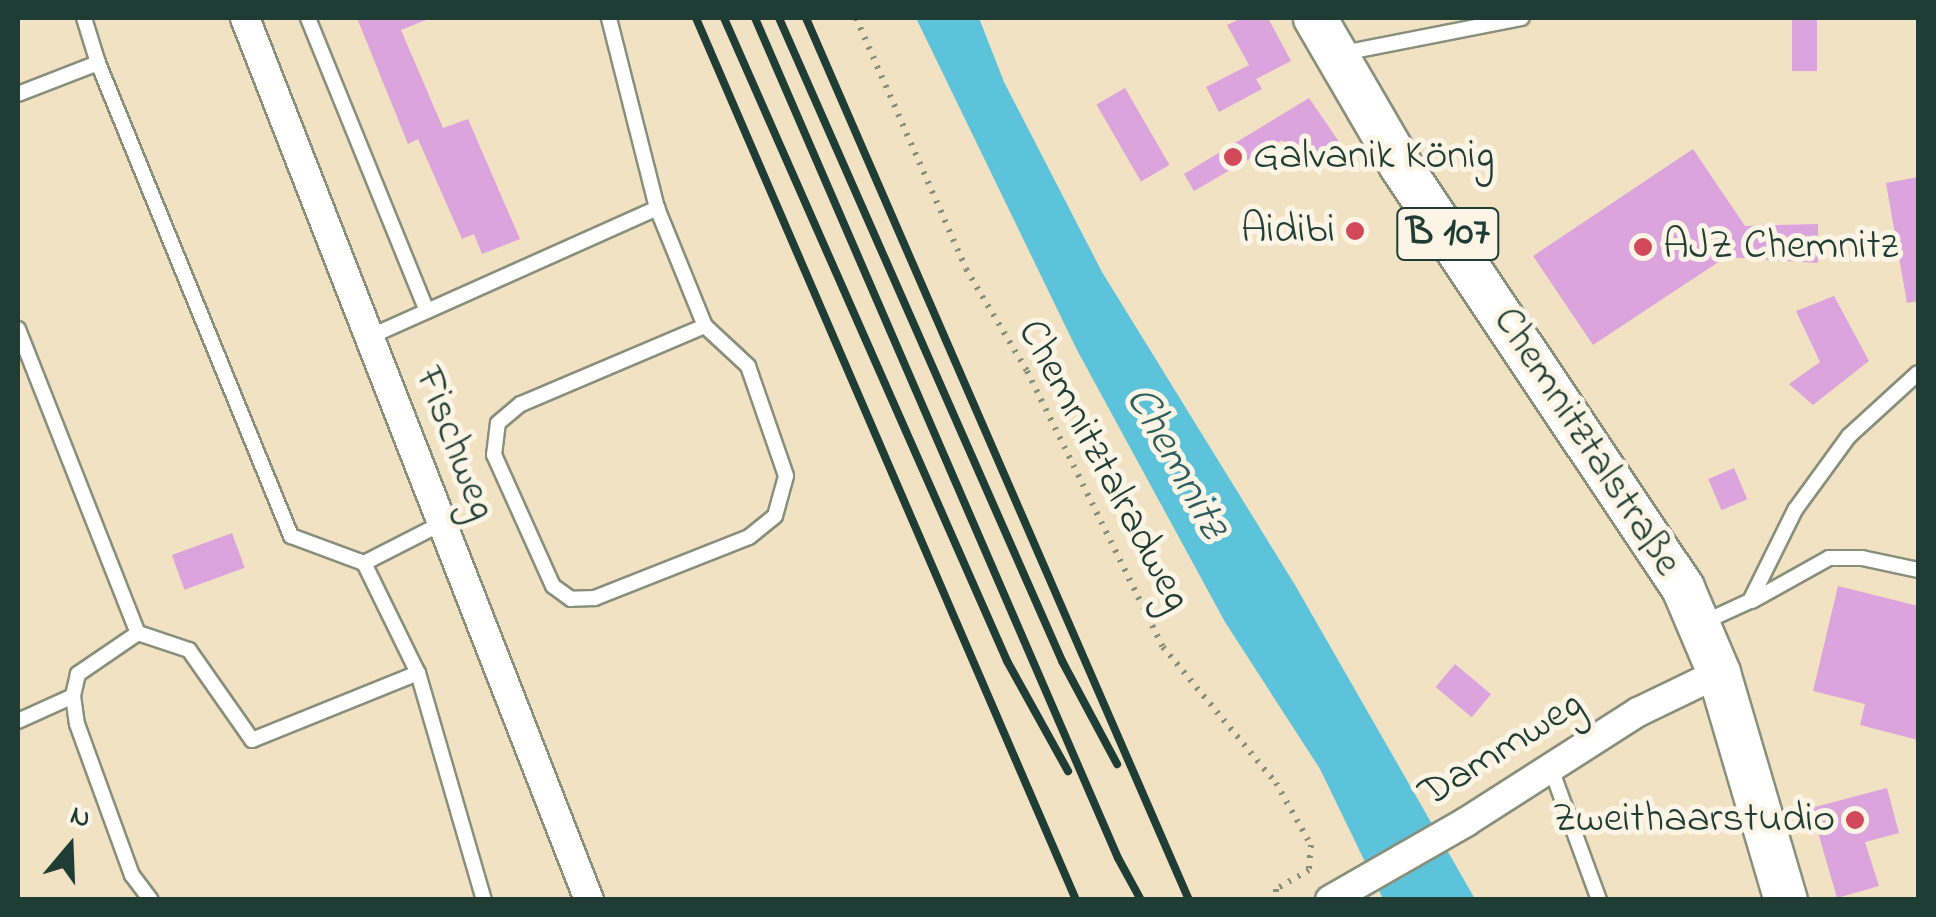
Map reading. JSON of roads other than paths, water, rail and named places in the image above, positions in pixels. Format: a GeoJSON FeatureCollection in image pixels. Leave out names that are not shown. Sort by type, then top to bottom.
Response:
{"type":"FeatureCollection","features":[{"type":"Feature","properties":{"kind":"main road","name":"Chemnitztalstraße"},"geometry":{"type":"LineString","coordinates":[[1314,18],[1401,166],[1650,535],[1701,623],[1786,900]]}},
{"type":"Feature","properties":{"kind":"street","name":"Fischweg"},"geometry":{"type":"LineString","coordinates":[[244,18],[589,900]]}},
{"type":"Feature","properties":{"kind":"street","name":"Dammweg"},"geometry":{"type":"LineString","coordinates":[[1341,894],[1466,822],[1638,712],[1719,673]]}},
{"type":"Feature","properties":{"kind":"lane"},"geometry":{"type":"LineString","coordinates":[[84,18],[98,63],[291,536],[364,563],[418,674],[484,900]]}},
{"type":"Feature","properties":{"kind":"lane"},"geometry":{"type":"LineString","coordinates":[[308,18],[428,311]]}},
{"type":"Feature","properties":{"kind":"lane"},"geometry":{"type":"LineString","coordinates":[[608,18],[657,208],[705,326],[748,366],[786,476],[775,516],[749,537],[595,598],[571,599],[552,586],[494,455],[498,423],[521,404],[705,326]]}},
{"type":"Feature","properties":{"kind":"lane"},"geometry":{"type":"LineString","coordinates":[[1333,56],[1522,18]]}},
{"type":"Feature","properties":{"kind":"lane"},"geometry":{"type":"LineString","coordinates":[[18,94],[98,63]]}},
{"type":"Feature","properties":{"kind":"lane"},"geometry":{"type":"LineString","coordinates":[[369,337],[657,208]]}},
{"type":"Feature","properties":{"kind":"lane"},"geometry":{"type":"LineString","coordinates":[[18,329],[138,633]]}},
{"type":"Feature","properties":{"kind":"lane"},"geometry":{"type":"LineString","coordinates":[[1750,602],[1795,510],[1849,436],[1918,373]]}},
{"type":"Feature","properties":{"kind":"lane"},"geometry":{"type":"LineString","coordinates":[[364,563],[442,523]]}},
{"type":"Feature","properties":{"kind":"lane"},"geometry":{"type":"LineString","coordinates":[[1701,623],[1750,602],[1830,558],[1862,558],[1918,570]]}},
{"type":"Feature","properties":{"kind":"lane"},"geometry":{"type":"LineString","coordinates":[[138,633],[189,650],[252,740],[418,674]]}},
{"type":"Feature","properties":{"kind":"lane"},"geometry":{"type":"LineString","coordinates":[[138,633],[78,674],[73,696],[77,724],[132,875],[151,900]]}},
{"type":"Feature","properties":{"kind":"lane"},"geometry":{"type":"LineString","coordinates":[[18,721],[73,696]]}},
{"type":"Feature","properties":{"kind":"lane"},"geometry":{"type":"LineString","coordinates":[[1550,766],[1599,900]]}},
{"type":"Feature","properties":{"kind":"water","name":"Chemnitz"},"geometry":{"type":"Polygon","coordinates":[[[916,18],[979,18],[1004,82],[1102,272],[1295,585],[1475,899],[1383,899],[1320,769],[1225,622],[1077,350],[916,18]]]}},
{"type":"Feature","properties":{"kind":"railway"},"geometry":{"type":"LineString","coordinates":[[696,18],[1076,900]]}},
{"type":"Feature","properties":{"kind":"railway"},"geometry":{"type":"LineString","coordinates":[[724,18],[1007,661],[1068,771]]}},
{"type":"Feature","properties":{"kind":"railway"},"geometry":{"type":"LineString","coordinates":[[755,18],[1118,858],[1141,900]]}},
{"type":"Feature","properties":{"kind":"railway"},"geometry":{"type":"LineString","coordinates":[[779,18],[1062,661],[1117,764]]}},
{"type":"Feature","properties":{"kind":"railway"},"geometry":{"type":"LineString","coordinates":[[806,18],[1189,900]]}},
{"type":"Feature","properties":{"kind":"place","name":"Galvanik König"},"geometry":{"type":"Point","coordinates":[1233,157]}},
{"type":"Feature","properties":{"kind":"place","name":"Aidibi"},"geometry":{"type":"Point","coordinates":[1355,231]}},
{"type":"Feature","properties":{"kind":"place","name":"AJZ Chemnitz"},"geometry":{"type":"Point","coordinates":[1643,247]}},
{"type":"Feature","properties":{"kind":"place","name":"Zweithaarstudio"},"geometry":{"type":"Point","coordinates":[1855,820]}}]}
